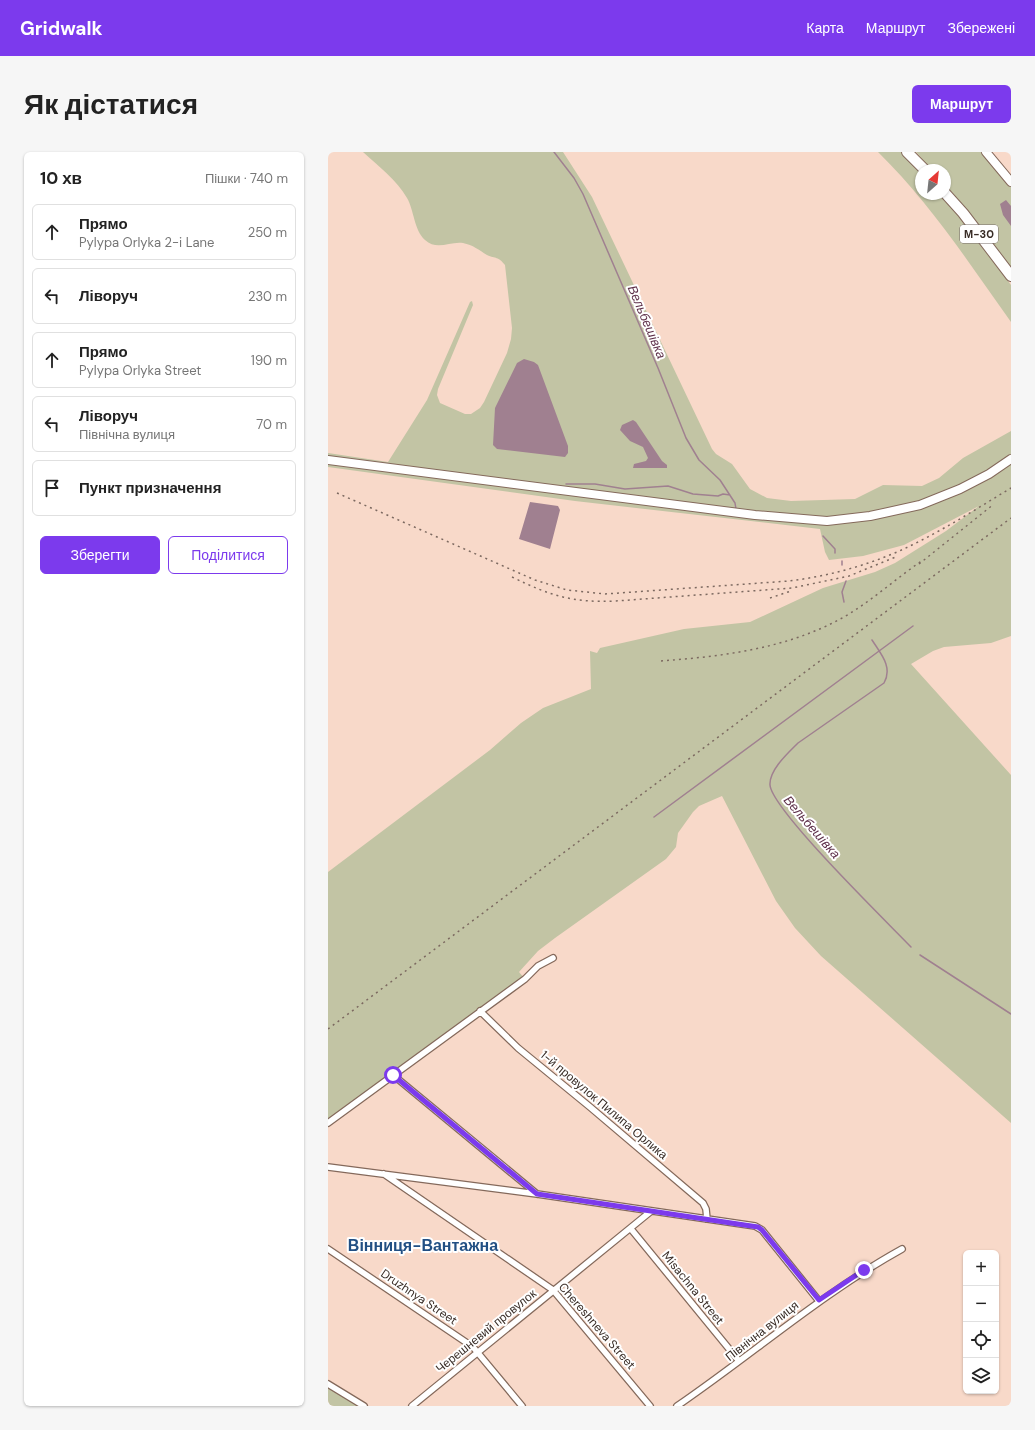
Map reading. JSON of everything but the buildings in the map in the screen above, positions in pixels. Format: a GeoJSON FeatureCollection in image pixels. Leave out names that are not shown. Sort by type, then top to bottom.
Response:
{"type":"FeatureCollection","features":[{"type":"Feature","properties":{"kind":"highway"},"geometry":{"type":"LineString","coordinates":[[907,152],[919,164]]}},
{"type":"Feature","properties":{"kind":"highway","name":"М-30"},"geometry":{"type":"LineString","coordinates":[[951,200],[1011,276]]}},
{"type":"Feature","properties":{"kind":"street"},"geometry":{"type":"LineString","coordinates":[[986,152],[1011,182]]}},
{"type":"Feature","properties":{"kind":"street"},"geometry":{"type":"LineString","coordinates":[[328,460],[756,516],[827,521],[870,516],[920,505],[960,489],[989,474],[1011,459]]}},
{"type":"Feature","properties":{"kind":"street"},"geometry":{"type":"LineString","coordinates":[[328,1123],[525,979],[538,966],[553,958]]}},
{"type":"Feature","properties":{"kind":"street","name":"1-й провулок Пилипа Орлика"},"geometry":{"type":"LineString","coordinates":[[480,1011],[518,1048],[703,1203],[706,1209],[707,1219]]}},
{"type":"Feature","properties":{"kind":"street"},"geometry":{"type":"LineString","coordinates":[[393,1075],[537,1194]]}},
{"type":"Feature","properties":{"kind":"street"},"geometry":{"type":"LineString","coordinates":[[328,1167],[637,1208],[650,1212],[707,1219],[760,1228],[819,1300]]}},
{"type":"Feature","properties":{"kind":"street","name":"Chereshneva Street"},"geometry":{"type":"LineString","coordinates":[[382,1173],[553,1290],[650,1406]]}},
{"type":"Feature","properties":{"kind":"street","name":"Черешневий провулок"},"geometry":{"type":"LineString","coordinates":[[412,1406],[650,1212]]}},
{"type":"Feature","properties":{"kind":"street","name":"Misachna Street"},"geometry":{"type":"LineString","coordinates":[[631,1229],[739,1361]]}},
{"type":"Feature","properties":{"kind":"street","name":"Druzhnya Street"},"geometry":{"type":"LineString","coordinates":[[328,1249],[478,1352],[522,1406]]}},
{"type":"Feature","properties":{"kind":"street","name":"Північна вулиця"},"geometry":{"type":"LineString","coordinates":[[677,1406],[725,1373],[819,1300],[864,1270],[902,1249]]}},
{"type":"Feature","properties":{"kind":"street"},"geometry":{"type":"LineString","coordinates":[[328,1384],[364,1406]]}},
{"type":"Feature","properties":{"kind":"green space"},"geometry":{"type":"Polygon","coordinates":[[[363,152],[563,152],[592,197],[712,449],[716,454],[732,464],[750,489],[767,498],[791,501],[855,499],[883,485],[922,486],[939,478],[963,458],[1011,431],[1011,636],[991,643],[944,647],[933,651],[911,664],[1011,775],[1011,1123],[821,956],[795,928],[776,901],[722,796],[699,806],[693,812],[678,833],[676,847],[666,859],[538,951],[519,972],[525,979],[328,1123],[328,872],[490,750],[521,723],[543,708],[591,689],[590,651],[597,653],[600,648],[684,629],[750,622],[823,588],[875,572],[895,563],[946,531],[979,506],[904,545],[863,556],[829,560],[825,552],[820,529],[575,501],[328,467],[328,453],[388,462],[427,400],[470,302],[472,301],[473,305],[438,389],[437,395],[440,403],[465,414],[471,414],[480,408],[507,353],[511,339],[512,328],[505,265],[503,262],[467,244],[458,243],[434,245],[425,240],[421,236],[416,225],[409,203],[403,191],[363,152]]]}},
{"type":"Feature","properties":{"kind":"green space"},"geometry":{"type":"Polygon","coordinates":[[[878,152],[901,152],[915,167],[915,192],[878,152]]]}},
{"type":"Feature","properties":{"kind":"green space"},"geometry":{"type":"Polygon","coordinates":[[[916,152],[986,152],[1011,182],[1011,267],[951,191],[951,164],[927,164],[916,152]]]}},
{"type":"Feature","properties":{"kind":"green space"},"geometry":{"type":"Polygon","coordinates":[[[921,200],[944,200],[959,216],[1011,285],[1011,322],[964,256],[921,200]]]}},
{"type":"Feature","properties":{"kind":"green space"},"geometry":{"type":"Polygon","coordinates":[[[328,1388],[358,1406],[328,1406],[328,1388]]]}},
{"type":"Feature","properties":{"kind":"shaded area"},"geometry":{"type":"Polygon","coordinates":[[[1006,200],[1011,206],[1011,226],[1003,215],[1000,204],[1006,200]]]}},
{"type":"Feature","properties":{"kind":"shaded area"},"geometry":{"type":"Polygon","coordinates":[[[524,359],[538,365],[568,446],[568,453],[565,457],[497,449],[493,445],[495,408],[517,363],[524,359]]]}},
{"type":"Feature","properties":{"kind":"shaded area"},"geometry":{"type":"Polygon","coordinates":[[[633,420],[636,422],[662,461],[667,465],[667,468],[633,468],[634,464],[646,461],[648,458],[643,447],[630,441],[620,430],[622,425],[633,420]]]}},
{"type":"Feature","properties":{"kind":"shaded area"},"geometry":{"type":"Polygon","coordinates":[[[530,502],[558,506],[560,510],[550,549],[519,539],[530,502]]]}},
{"type":"Feature","properties":{"kind":"waterway","name":"Вельбешівка"},"geometry":{"type":"LineString","coordinates":[[554,152],[574,178],[583,194],[658,368],[686,438],[699,460],[720,480],[735,503],[736,509]]}},
{"type":"Feature","properties":{"kind":"waterway","name":"Вельбешівка"},"geometry":{"type":"LineString","coordinates":[[566,484],[595,484],[625,489],[668,486],[693,494],[718,496],[723,494],[730,495]]}},
{"type":"Feature","properties":{"kind":"waterway","name":"Вельбешівка"},"geometry":{"type":"LineString","coordinates":[[823,536],[835,549],[835,553]]}},
{"type":"Feature","properties":{"kind":"waterway","name":"Вельбешівка"},"geometry":{"type":"LineString","coordinates":[[844,602],[842,592],[846,581]]}},
{"type":"Feature","properties":{"kind":"waterway"},"geometry":{"type":"LineString","coordinates":[[654,817],[913,626]]}},
{"type":"Feature","properties":{"kind":"waterway","name":"Вельбешівка"},"geometry":{"type":"LineString","coordinates":[[872,640],[887,666],[884,683],[798,743],[784,757],[776,768],[770,785],[776,798],[809,841],[911,947]]}},
{"type":"Feature","properties":{"kind":"waterway","name":"Вельбешівка"},"geometry":{"type":"LineString","coordinates":[[920,955],[1011,1014]]}},
{"type":"Feature","properties":{"kind":"railway"},"geometry":{"type":"LineString","coordinates":[[337,493],[535,580],[567,590],[605,594],[789,581],[836,572],[866,564],[910,546],[949,525],[1011,488]]}},
{"type":"Feature","properties":{"kind":"railway"},"geometry":{"type":"LineString","coordinates":[[919,564],[994,504]]}},
{"type":"Feature","properties":{"kind":"railway"},"geometry":{"type":"LineString","coordinates":[[328,1029],[1011,518]]}},
{"type":"Feature","properties":{"kind":"railway"},"geometry":{"type":"LineString","coordinates":[[512,577],[562,597],[587,601],[616,601],[792,588],[849,576],[898,556]]}},
{"type":"Feature","properties":{"kind":"railway"},"geometry":{"type":"LineString","coordinates":[[661,661],[734,653],[805,635],[827,626],[849,614],[923,560]]}},
{"type":"Feature","properties":{"kind":"railway"},"geometry":{"type":"LineString","coordinates":[[770,598],[791,591]]}},
{"type":"Feature","properties":{"kind":"district","name":"Вінниця-Вантажна"},"geometry":{"type":"Point","coordinates":[423,1245]}},
{"type":"Feature","properties":{"kind":"route"},"geometry":{"type":"LineString","coordinates":[[393,1075],[537,1194],[758,1227],[819,1300],[864,1270]]}}]}
